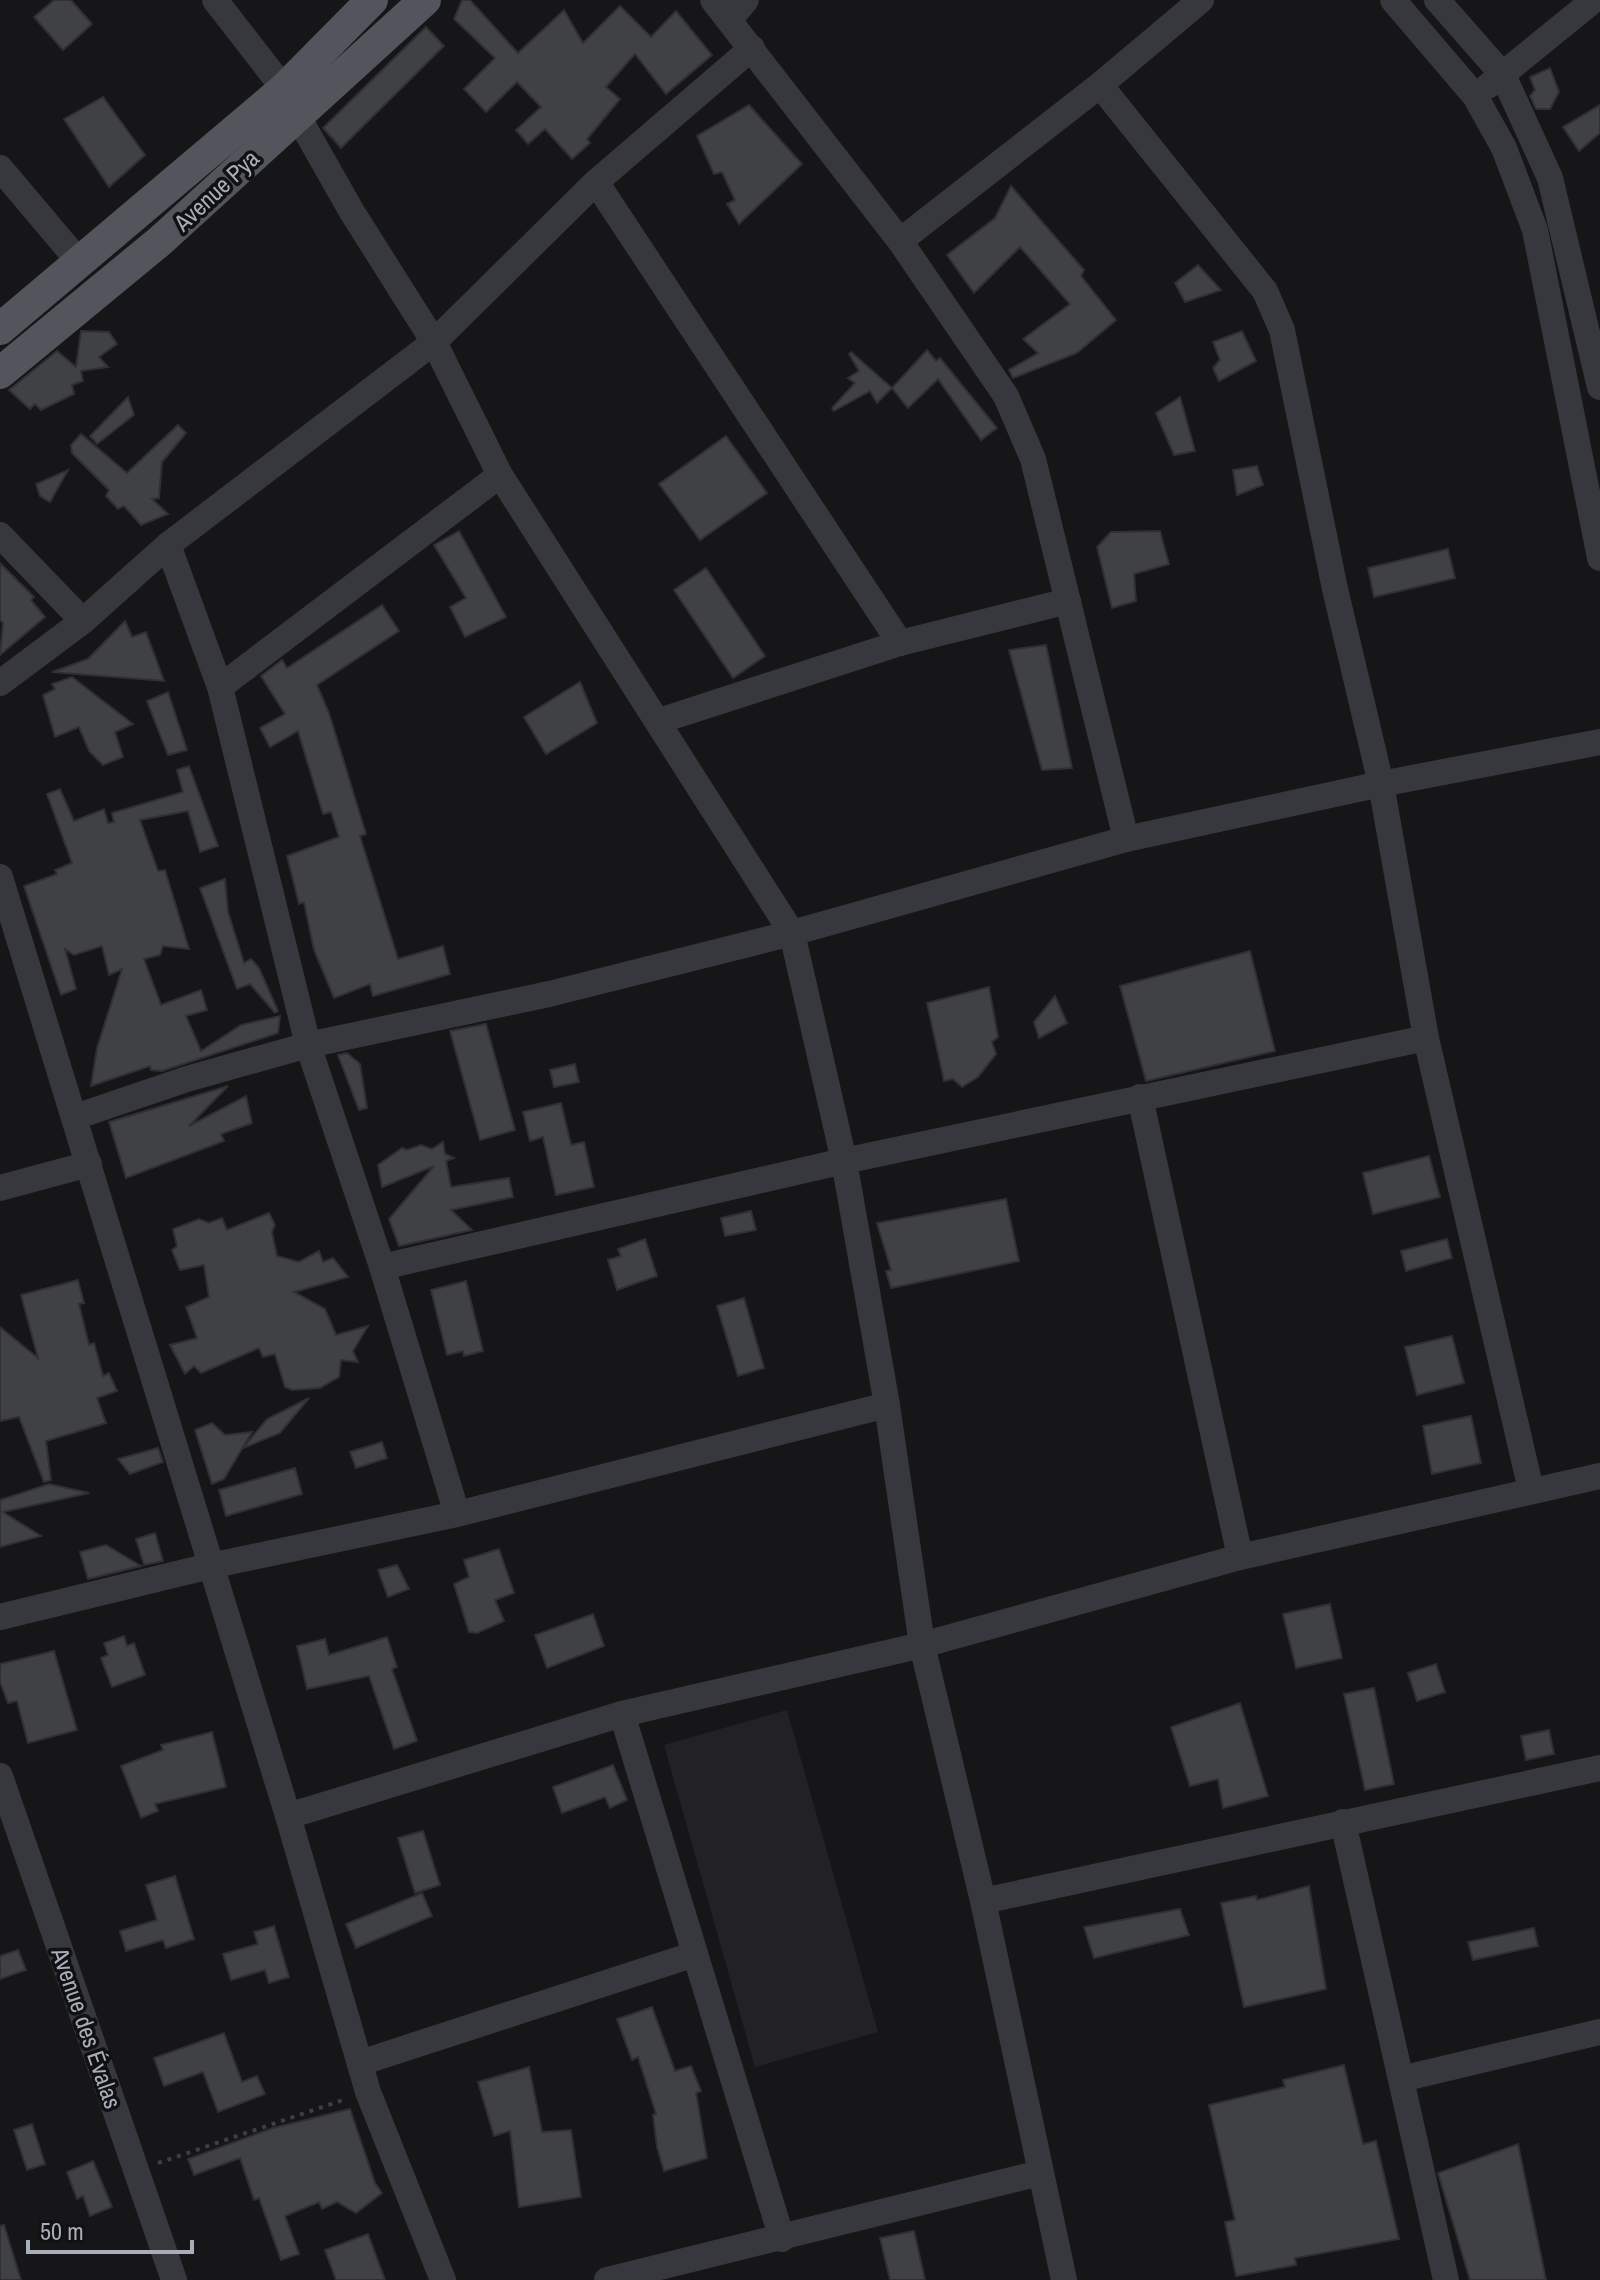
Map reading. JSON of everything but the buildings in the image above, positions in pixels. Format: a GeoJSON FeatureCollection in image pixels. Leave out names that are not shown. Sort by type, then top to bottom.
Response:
{"type":"FeatureCollection","features":[{"type":"Feature","properties":{"kind":"main road","name":"Avenue Pya"},"geometry":{"type":"LineString","coordinates":[[0,373],[160,241],[290,102],[372,0]]}},
{"type":"Feature","properties":{"kind":"main road","name":"Avenue Pya"},"geometry":{"type":"LineString","coordinates":[[0,329],[425,0]]}},
{"type":"Feature","properties":{"kind":"street"},"geometry":{"type":"LineString","coordinates":[[215,0],[290,102],[352,212],[434,342],[500,475],[792,933],[844,1161],[887,1405],[922,1645],[983,1901],[1064,2280]]}},
{"type":"Feature","properties":{"kind":"street"},"geometry":{"type":"LineString","coordinates":[[900,241],[1100,85],[1201,0]]}},
{"type":"Feature","properties":{"kind":"street"},"geometry":{"type":"LineString","coordinates":[[1393,0],[1475,96],[1504,148],[1535,230],[1600,558]]}},
{"type":"Feature","properties":{"kind":"street"},"geometry":{"type":"LineString","coordinates":[[1437,0],[1503,75],[1550,178],[1593,318],[1600,387]]}},
{"type":"Feature","properties":{"kind":"street"},"geometry":{"type":"LineString","coordinates":[[1475,96],[1594,0]]}},
{"type":"Feature","properties":{"kind":"street"},"geometry":{"type":"LineString","coordinates":[[729,7],[752,48],[900,241],[1016,416],[1033,459],[1126,839]]}},
{"type":"Feature","properties":{"kind":"street"},"geometry":{"type":"LineString","coordinates":[[0,683],[83,621],[168,545],[434,342],[596,182],[752,48]]}},
{"type":"Feature","properties":{"kind":"street"},"geometry":{"type":"LineString","coordinates":[[1100,85],[1273,304],[1282,330],[1335,589],[1381,784],[1426,1038],[1531,1490]]}},
{"type":"Feature","properties":{"kind":"street"},"geometry":{"type":"LineString","coordinates":[[0,168],[81,264]]}},
{"type":"Feature","properties":{"kind":"street"},"geometry":{"type":"LineString","coordinates":[[596,182],[900,643]]}},
{"type":"Feature","properties":{"kind":"street"},"geometry":{"type":"LineString","coordinates":[[220,687],[500,475]]}},
{"type":"Feature","properties":{"kind":"street"},"geometry":{"type":"LineString","coordinates":[[0,535],[83,621]]}},
{"type":"Feature","properties":{"kind":"street"},"geometry":{"type":"LineString","coordinates":[[168,545],[220,687],[308,1045],[382,1267],[457,1514]]}},
{"type":"Feature","properties":{"kind":"street"},"geometry":{"type":"LineString","coordinates":[[659,721],[900,643],[1068,601]]}},
{"type":"Feature","properties":{"kind":"street"},"geometry":{"type":"LineString","coordinates":[[75,1117],[187,1079],[308,1045],[549,994],[792,933],[1126,839],[1381,784],[1600,742]]}},
{"type":"Feature","properties":{"kind":"street"},"geometry":{"type":"LineString","coordinates":[[0,877],[288,1816],[368,2092],[443,2280]]}},
{"type":"Feature","properties":{"kind":"street"},"geometry":{"type":"LineString","coordinates":[[382,1267],[844,1161],[1426,1038]]}},
{"type":"Feature","properties":{"kind":"street"},"geometry":{"type":"LineString","coordinates":[[1140,1097],[1240,1557]]}},
{"type":"Feature","properties":{"kind":"street"},"geometry":{"type":"LineString","coordinates":[[0,1188],[89,1164]]}},
{"type":"Feature","properties":{"kind":"street"},"geometry":{"type":"LineString","coordinates":[[0,1617],[210,1566],[457,1514],[887,1405]]}},
{"type":"Feature","properties":{"kind":"street"},"geometry":{"type":"LineString","coordinates":[[288,1816],[622,1714],[922,1645],[1240,1557],[1600,1476]]}},
{"type":"Feature","properties":{"kind":"street"},"geometry":{"type":"LineString","coordinates":[[622,1714],[782,2239]]}},
{"type":"Feature","properties":{"kind":"street"},"geometry":{"type":"LineString","coordinates":[[983,1901],[1600,1768]]}},
{"type":"Feature","properties":{"kind":"street","name":"Avenue des Évalas"},"geometry":{"type":"LineString","coordinates":[[0,1776],[136,2171],[169,2279]]}},
{"type":"Feature","properties":{"kind":"street"},"geometry":{"type":"LineString","coordinates":[[1343,1822],[1446,2280]]}},
{"type":"Feature","properties":{"kind":"street"},"geometry":{"type":"LineString","coordinates":[[360,2063],[695,1954]]}},
{"type":"Feature","properties":{"kind":"street"},"geometry":{"type":"LineString","coordinates":[[1401,2079],[1600,2032]]}},
{"type":"Feature","properties":{"kind":"street"},"geometry":{"type":"LineString","coordinates":[[607,2280],[1040,2173]]}},
{"type":"Feature","properties":{"kind":"path"},"geometry":{"type":"LineString","coordinates":[[136,2171],[368,2092]]}},
{"type":"Feature","properties":{"kind":"shaded area"},"geometry":{"type":"Polygon","coordinates":[[[787,1710],[878,2032],[755,2067],[664,1745],[787,1710]]]}}]}
